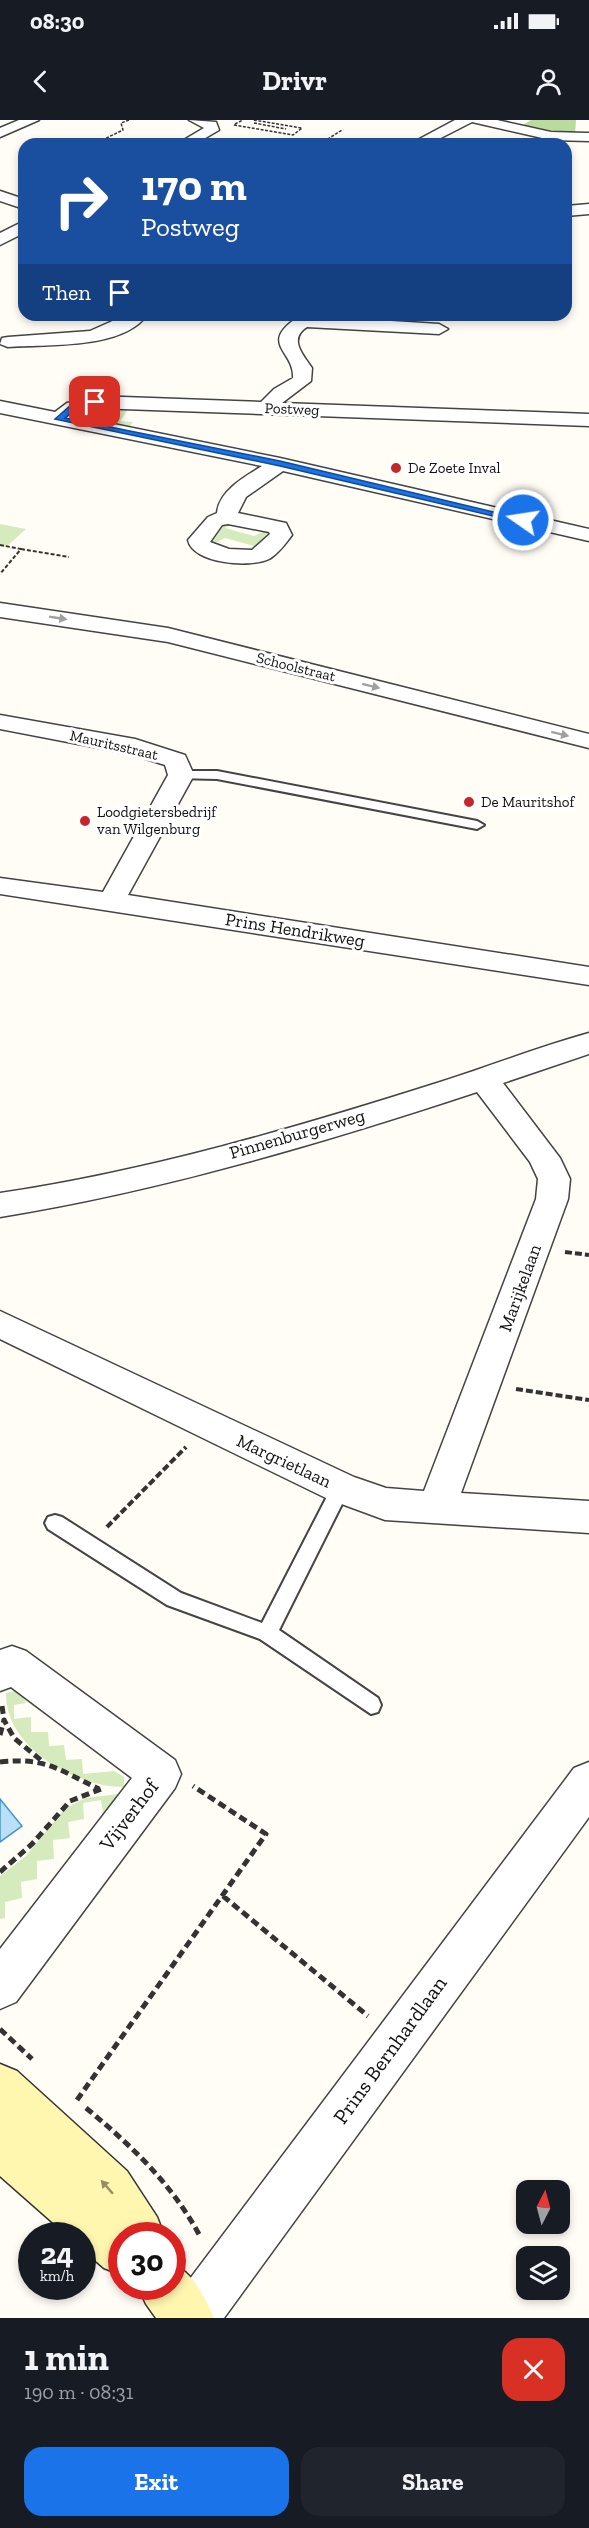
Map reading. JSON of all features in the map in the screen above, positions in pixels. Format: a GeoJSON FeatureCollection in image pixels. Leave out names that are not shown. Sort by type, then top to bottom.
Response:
{"type":"FeatureCollection","features":[{"type":"Feature","properties":{"kind":"main road"},"geometry":{"type":"LineString","coordinates":[[0,2088],[110,2188],[132,2222]]}},
{"type":"Feature","properties":{"kind":"main road"},"geometry":{"type":"LineString","coordinates":[[0,2144],[108,2238]]}},
{"type":"Feature","properties":{"kind":"main road"},"geometry":{"type":"LineString","coordinates":[[175,2300],[190,2318]]}},
{"type":"Feature","properties":{"kind":"street"},"geometry":{"type":"LineString","coordinates":[[0,133],[32,120]]}},
{"type":"Feature","properties":{"kind":"street"},"geometry":{"type":"LineString","coordinates":[[196,120],[213,128]]}},
{"type":"Feature","properties":{"kind":"street"},"geometry":{"type":"LineString","coordinates":[[429,138],[466,120]]}},
{"type":"Feature","properties":{"kind":"street"},"geometry":{"type":"LineString","coordinates":[[477,120],[565,138]]}},
{"type":"Feature","properties":{"kind":"street"},"geometry":{"type":"LineString","coordinates":[[572,139],[588,141],[581,120]]}},
{"type":"Feature","properties":{"kind":"street"},"geometry":{"type":"LineString","coordinates":[[195,138],[213,128]]}},
{"type":"Feature","properties":{"kind":"street"},"geometry":{"type":"LineString","coordinates":[[0,196],[18,202]]}},
{"type":"Feature","properties":{"kind":"street"},"geometry":{"type":"LineString","coordinates":[[572,210],[589,209]]}},
{"type":"Feature","properties":{"kind":"street"},"geometry":{"type":"LineString","coordinates":[[3,236],[18,229]]}},
{"type":"Feature","properties":{"kind":"street"},"geometry":{"type":"LineString","coordinates":[[3,341],[98,336],[121,328],[130,321]]}},
{"type":"Feature","properties":{"kind":"street"},"geometry":{"type":"LineString","coordinates":[[266,408],[276,396],[302,381],[303,368],[292,355],[288,338],[292,328],[304,321]]}},
{"type":"Feature","properties":{"kind":"street"},"geometry":{"type":"LineString","coordinates":[[388,321],[439,329]]}},
{"type":"Feature","properties":{"kind":"street","name":"Postweg"},"geometry":{"type":"LineString","coordinates":[[59,419],[74,407],[95,402],[589,420]]}},
{"type":"Feature","properties":{"kind":"street"},"geometry":{"type":"LineString","coordinates":[[0,407],[280,464],[589,536]]}},
{"type":"Feature","properties":{"kind":"street"},"geometry":{"type":"LineString","coordinates":[[227,517],[229,505],[243,488],[280,464]]}},
{"type":"Feature","properties":{"kind":"street","name":"Schoolstraat"},"geometry":{"type":"LineString","coordinates":[[0,610],[168,634],[589,741]]}},
{"type":"Feature","properties":{"kind":"street","name":"Mauritsstraat"},"geometry":{"type":"LineString","coordinates":[[0,722],[135,747],[176,760],[181,775]]}},
{"type":"Feature","properties":{"kind":"street"},"geometry":{"type":"LineString","coordinates":[[111,901],[181,775]]}},
{"type":"Feature","properties":{"kind":"street","name":"Prins Hendrikweg"},"geometry":{"type":"LineString","coordinates":[[0,886],[111,901],[589,976]]}},
{"type":"Feature","properties":{"kind":"street","name":"Pinnenburgerweg"},"geometry":{"type":"LineString","coordinates":[[0,1205],[130,1180],[268,1144],[484,1080],[589,1043]]}},
{"type":"Feature","properties":{"kind":"street","name":"Marijkelaan"},"geometry":{"type":"LineString","coordinates":[[436,1509],[552,1199],[554,1179],[544,1158],[484,1080]]}},
{"type":"Feature","properties":{"kind":"street","name":"Margrietlaan"},"geometry":{"type":"LineString","coordinates":[[0,1324],[341,1488],[385,1504],[589,1517]]}},
{"type":"Feature","properties":{"kind":"street","name":"Vijverhof"},"geometry":{"type":"LineString","coordinates":[[0,1673],[12,1664],[153,1783],[0,1986]]}},
{"type":"Feature","properties":{"kind":"street","name":"Prins Bernhardlaan"},"geometry":{"type":"LineString","coordinates":[[190,2318],[589,1782]]}},
{"type":"Feature","properties":{"kind":"lane"},"geometry":{"type":"LineString","coordinates":[[181,775],[217,775],[477,825]]}},
{"type":"Feature","properties":{"kind":"lane"},"geometry":{"type":"LineString","coordinates":[[267,1633],[341,1488]]}},
{"type":"Feature","properties":{"kind":"lane"},"geometry":{"type":"LineString","coordinates":[[55,1523],[174,1599],[267,1633],[371,1704]]}},
{"type":"Feature","properties":{"kind":"path"},"geometry":{"type":"LineString","coordinates":[[106,138],[123,130],[121,123],[129,120]]}},
{"type":"Feature","properties":{"kind":"path"},"geometry":{"type":"LineString","coordinates":[[234,125],[243,120]]}},
{"type":"Feature","properties":{"kind":"path"},"geometry":{"type":"LineString","coordinates":[[253,121],[290,126],[302,129],[293,135],[250,125],[253,121]]}},
{"type":"Feature","properties":{"kind":"path"},"geometry":{"type":"LineString","coordinates":[[253,121],[286,129]]}},
{"type":"Feature","properties":{"kind":"path"},"geometry":{"type":"LineString","coordinates":[[213,128],[234,125],[282,131],[290,126]]}},
{"type":"Feature","properties":{"kind":"path"},"geometry":{"type":"LineString","coordinates":[[329,138],[342,130]]}},
{"type":"Feature","properties":{"kind":"path"},"geometry":{"type":"LineString","coordinates":[[0,545],[69,557]]}},
{"type":"Feature","properties":{"kind":"path"},"geometry":{"type":"LineString","coordinates":[[0,574],[21,549]]}},
{"type":"Feature","properties":{"kind":"path"},"geometry":{"type":"LineString","coordinates":[[484,1384],[589,1400]]}},
{"type":"Feature","properties":{"kind":"path"},"geometry":{"type":"LineString","coordinates":[[89,1545],[208,1425]]}},
{"type":"Feature","properties":{"kind":"path"},"geometry":{"type":"LineString","coordinates":[[0,1735],[4,1720],[14,1738],[43,1762],[100,1789]]}},
{"type":"Feature","properties":{"kind":"path"},"geometry":{"type":"LineString","coordinates":[[0,1762],[27,1759],[43,1762]]}},
{"type":"Feature","properties":{"kind":"path"},"geometry":{"type":"LineString","coordinates":[[0,1872],[30,1846],[62,1806],[83,1793],[153,1783],[176,1776],[266,1834],[77,2100]]}},
{"type":"Feature","properties":{"kind":"path"},"geometry":{"type":"LineString","coordinates":[[223,1896],[397,2040]]}},
{"type":"Feature","properties":{"kind":"green space"},"geometry":{"type":"Polygon","coordinates":[[[531,120],[576,120],[575,135],[523,125],[531,120]]]}},
{"type":"Feature","properties":{"kind":"green space"},"geometry":{"type":"Polygon","coordinates":[[[98,407],[129,408],[120,421],[133,422],[130,426],[91,418],[98,407]]]}},
{"type":"Feature","properties":{"kind":"green space"},"geometry":{"type":"Polygon","coordinates":[[[237,522],[225,528],[254,536],[269,529],[273,532],[259,549],[242,553],[254,546],[225,538],[210,546],[206,540],[222,523],[237,522]]]}},
{"type":"Feature","properties":{"kind":"green space"},"geometry":{"type":"Polygon","coordinates":[[[0,524],[26,529],[6,547],[0,546],[0,524]]]}},
{"type":"Feature","properties":{"kind":"green space"},"geometry":{"type":"Polygon","coordinates":[[[21,1692],[26,1703],[14,1705],[14,1719],[31,1717],[31,1732],[48,1732],[49,1746],[64,1745],[66,1760],[82,1759],[83,1774],[114,1771],[124,1777],[124,1787],[85,1780],[46,1760],[17,1730],[9,1713],[6,1693],[21,1692]]]}},
{"type":"Feature","properties":{"kind":"green space"},"geometry":{"type":"Polygon","coordinates":[[[119,1794],[119,1799],[103,1812],[101,1800],[83,1803],[84,1819],[68,1822],[70,1838],[53,1840],[54,1859],[37,1861],[37,1879],[21,1882],[22,1898],[5,1902],[5,1918],[0,1919],[0,1876],[26,1856],[64,1809],[85,1798],[119,1794]]]}},
{"type":"Feature","properties":{"kind":"water"},"geometry":{"type":"Polygon","coordinates":[[[0,1799],[22,1826],[0,1842],[0,1799]]]}},
{"type":"Feature","properties":{"kind":"place","name":"De Zoete Inval"},"geometry":{"type":"Point","coordinates":[396,468]}},
{"type":"Feature","properties":{"kind":"place","name":"De Mauritshof"},"geometry":{"type":"Point","coordinates":[469,802]}},
{"type":"Feature","properties":{"kind":"place","name":"Loodgietersbedrijf van Wilgenburg"},"geometry":{"type":"Point","coordinates":[85,821]}},
{"type":"Feature","properties":{"kind":"route"},"geometry":{"type":"LineString","coordinates":[[95,402],[74,407],[59,419],[280,464],[523,520]]}}]}
